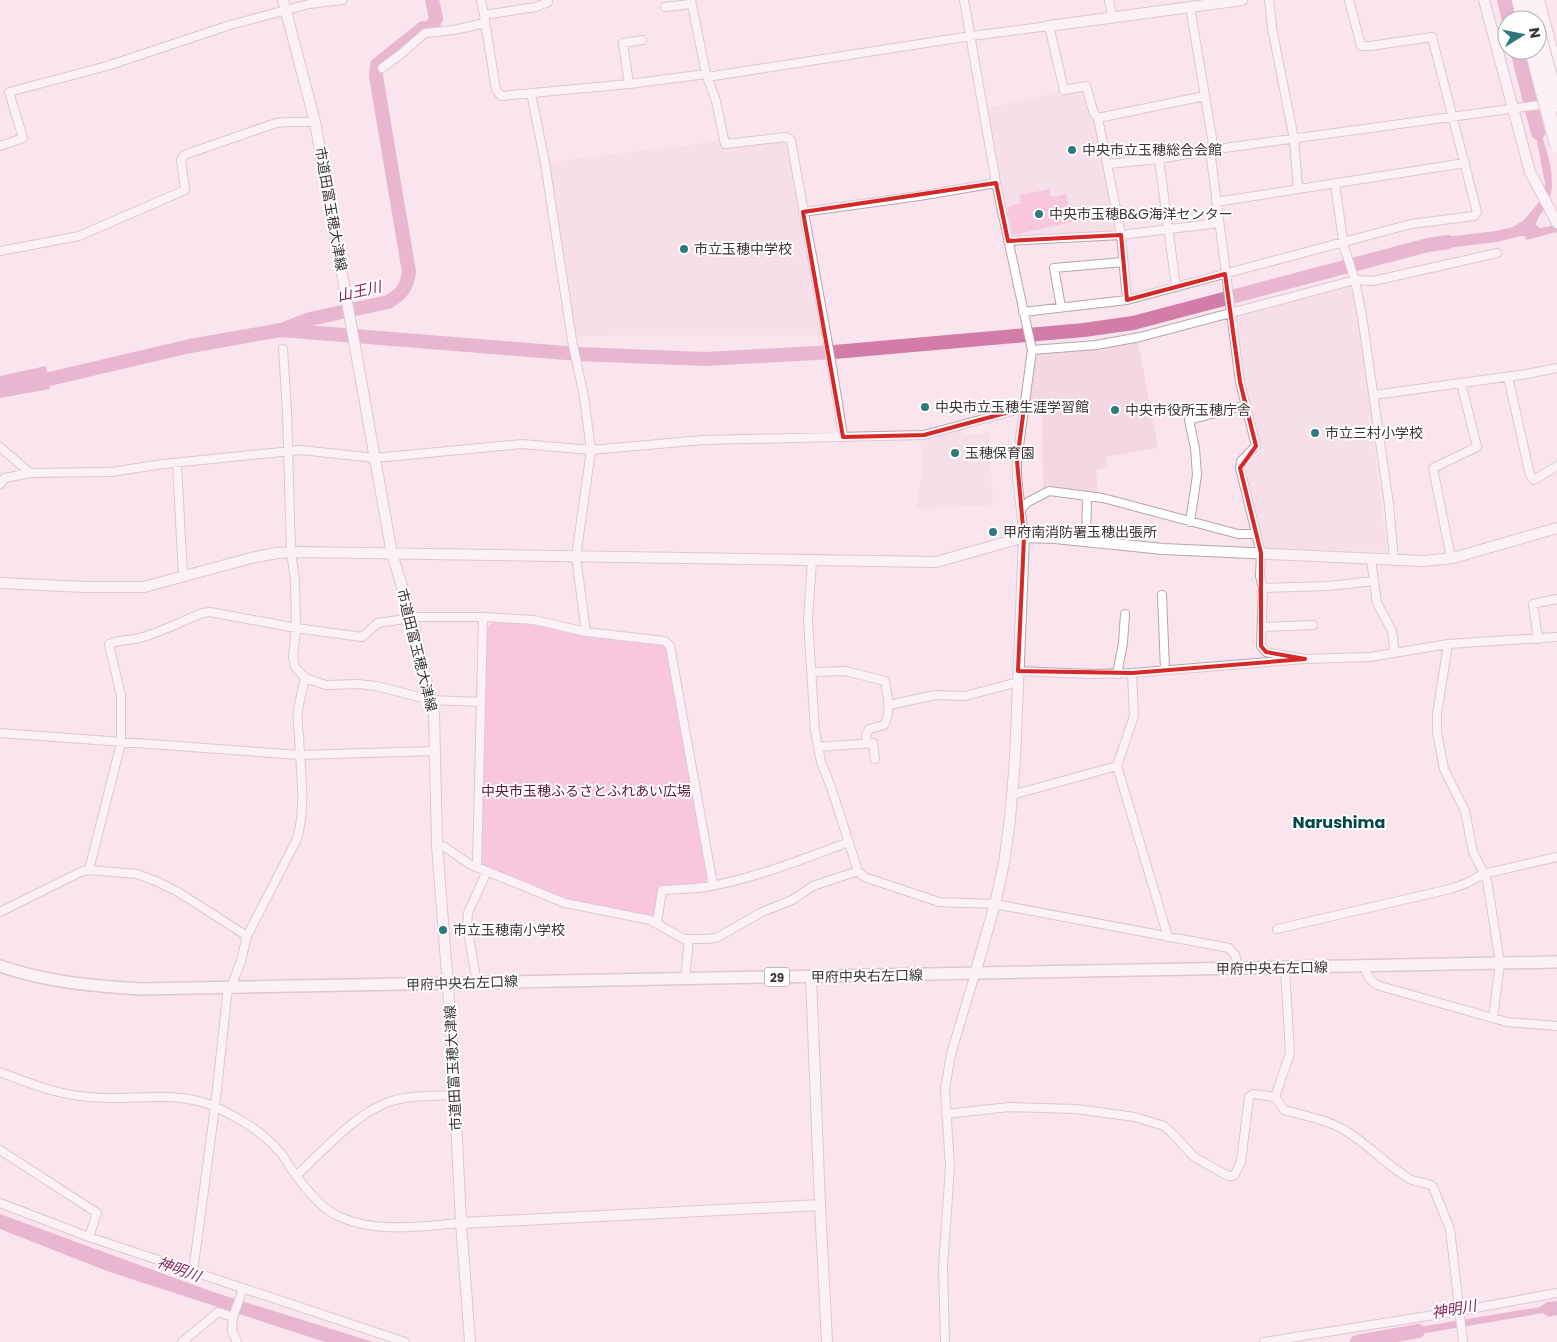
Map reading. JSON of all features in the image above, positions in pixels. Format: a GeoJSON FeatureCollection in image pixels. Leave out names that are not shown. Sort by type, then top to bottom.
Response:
{"type":"FeatureCollection","features":[{"type":"Feature","properties":{"kind":"highway"},"geometry":{"type":"LineString","coordinates":[[1535,60],[1557,146]]}},
{"type":"Feature","properties":{"kind":"highway"},"geometry":{"type":"LineString","coordinates":[[1545,60],[1557,104]]}},
{"type":"Feature","properties":{"kind":"main road","name":"甲府中央右左口線"},"geometry":{"type":"LineString","coordinates":[[0,966],[63,982],[104,988],[141,990],[1557,962]]}},
{"type":"Feature","properties":{"kind":"street"},"geometry":{"type":"LineString","coordinates":[[0,146],[23,138],[9,92],[107,66],[284,5],[338,2],[342,0]]}},
{"type":"Feature","properties":{"kind":"street"},"geometry":{"type":"LineString","coordinates":[[481,0],[496,90],[501,96],[706,76],[1184,5],[1242,0]]}},
{"type":"Feature","properties":{"kind":"street"},"geometry":{"type":"LineString","coordinates":[[945,1342],[943,1268],[950,1167],[945,1089],[947,1071],[995,904],[1004,863],[1012,795],[1024,537],[1017,461],[1032,350],[996,183],[964,0]]}},
{"type":"Feature","properties":{"kind":"street"},"geometry":{"type":"LineString","coordinates":[[1109,0],[1112,17]]}},
{"type":"Feature","properties":{"kind":"street"},"geometry":{"type":"LineString","coordinates":[[1269,0],[1272,28],[1294,139],[1298,189]]}},
{"type":"Feature","properties":{"kind":"street"},"geometry":{"type":"LineString","coordinates":[[1023,312],[1127,300],[1411,224],[1474,216],[1477,212],[1432,37],[1361,46],[1349,0]]}},
{"type":"Feature","properties":{"kind":"street"},"geometry":{"type":"LineString","coordinates":[[1484,0],[1532,178],[1557,223]]}},
{"type":"Feature","properties":{"kind":"street"},"geometry":{"type":"LineString","coordinates":[[1489,0],[1494,36]]}},
{"type":"Feature","properties":{"kind":"street"},"geometry":{"type":"LineString","coordinates":[[1539,0],[1557,68]]}},
{"type":"Feature","properties":{"kind":"street"},"geometry":{"type":"LineString","coordinates":[[382,68],[425,33],[454,30],[484,19],[536,7],[548,2]]}},
{"type":"Feature","properties":{"kind":"street"},"geometry":{"type":"LineString","coordinates":[[665,8],[691,2],[706,76],[716,101],[726,144],[786,137],[791,140],[833,365],[843,437]]}},
{"type":"Feature","properties":{"kind":"street","name":"市道田富玉穂大津線"},"geometry":{"type":"LineString","coordinates":[[284,5],[315,122],[392,554],[412,618],[434,713],[437,845],[448,984],[461,1223],[470,1342]]}},
{"type":"Feature","properties":{"kind":"street"},"geometry":{"type":"LineString","coordinates":[[1184,5],[1205,96],[1216,202],[1240,382],[1256,446],[1241,462],[1240,468],[1261,553],[1260,576],[1263,588],[1261,646],[1266,652],[1305,659]]}},
{"type":"Feature","properties":{"kind":"street"},"geometry":{"type":"LineString","coordinates":[[1048,26],[1064,90],[1086,86],[1094,114],[1098,118],[1121,235],[1127,300]]}},
{"type":"Feature","properties":{"kind":"street"},"geometry":{"type":"LineString","coordinates":[[629,84],[623,43],[642,40]]}},
{"type":"Feature","properties":{"kind":"street"},"geometry":{"type":"LineString","coordinates":[[531,93],[556,230],[591,450],[576,557],[586,632]]}},
{"type":"Feature","properties":{"kind":"street"},"geometry":{"type":"LineString","coordinates":[[1098,118],[1205,96]]}},
{"type":"Feature","properties":{"kind":"street"},"geometry":{"type":"LineString","coordinates":[[1108,164],[1159,159],[1538,105],[1557,100]]}},
{"type":"Feature","properties":{"kind":"street"},"geometry":{"type":"LineString","coordinates":[[0,252],[79,236],[185,190],[181,160],[184,155],[276,123],[315,122]]}},
{"type":"Feature","properties":{"kind":"street"},"geometry":{"type":"LineString","coordinates":[[1159,159],[1176,287]]}},
{"type":"Feature","properties":{"kind":"street"},"geometry":{"type":"LineString","coordinates":[[1216,202],[1465,163]]}},
{"type":"Feature","properties":{"kind":"street"},"geometry":{"type":"LineString","coordinates":[[803,212],[996,183]]}},
{"type":"Feature","properties":{"kind":"street"},"geometry":{"type":"LineString","coordinates":[[1335,184],[1343,242],[1354,276],[1374,395],[1389,505],[1394,561]]}},
{"type":"Feature","properties":{"kind":"street"},"geometry":{"type":"LineString","coordinates":[[1008,242],[1121,235],[1219,223]]}},
{"type":"Feature","properties":{"kind":"street"},"geometry":{"type":"LineString","coordinates":[[1032,350],[1096,345],[1140,337],[1231,314],[1354,276],[1373,281],[1497,253]]}},
{"type":"Feature","properties":{"kind":"street"},"geometry":{"type":"LineString","coordinates":[[1061,308],[1054,268],[1124,262]]}},
{"type":"Feature","properties":{"kind":"street"},"geometry":{"type":"LineString","coordinates":[[283,349],[291,552],[295,580],[296,628],[293,656],[295,667],[305,678],[326,685],[357,684],[376,686],[431,700],[481,702]]}},
{"type":"Feature","properties":{"kind":"street"},"geometry":{"type":"LineString","coordinates":[[1374,395],[1508,377],[1557,368]]}},
{"type":"Feature","properties":{"kind":"street"},"geometry":{"type":"LineString","coordinates":[[1508,377],[1530,475],[1534,480],[1557,466]]}},
{"type":"Feature","properties":{"kind":"street"},"geometry":{"type":"LineString","coordinates":[[1451,558],[1433,468],[1477,447],[1461,383]]}},
{"type":"Feature","properties":{"kind":"street"},"geometry":{"type":"LineString","coordinates":[[1190,522],[1196,475],[1195,448],[1189,420],[1246,405]]}},
{"type":"Feature","properties":{"kind":"street"},"geometry":{"type":"LineString","coordinates":[[0,484],[5,478],[30,473],[112,472],[301,450],[375,458],[522,444],[591,450],[703,440],[924,435],[1024,408]]}},
{"type":"Feature","properties":{"kind":"street"},"geometry":{"type":"LineString","coordinates":[[0,447],[30,473]]}},
{"type":"Feature","properties":{"kind":"street"},"geometry":{"type":"LineString","coordinates":[[178,463],[183,577]]}},
{"type":"Feature","properties":{"kind":"street"},"geometry":{"type":"LineString","coordinates":[[1021,509],[1028,502],[1049,491],[1103,498],[1238,534],[1256,534]]}},
{"type":"Feature","properties":{"kind":"street"},"geometry":{"type":"LineString","coordinates":[[1086,541],[1087,496]]}},
{"type":"Feature","properties":{"kind":"street"},"geometry":{"type":"LineString","coordinates":[[0,583],[85,587],[144,587],[251,558],[291,552],[936,562],[1024,537],[1163,549],[1424,561],[1451,558],[1557,528]]}},
{"type":"Feature","properties":{"kind":"street"},"geometry":{"type":"LineString","coordinates":[[812,560],[808,620],[815,731],[821,762],[858,870],[864,877],[940,902],[995,904],[1229,948],[1235,955],[1240,969]]}},
{"type":"Feature","properties":{"kind":"street"},"geometry":{"type":"LineString","coordinates":[[1371,560],[1377,603],[1392,631],[1393,653]]}},
{"type":"Feature","properties":{"kind":"street"},"geometry":{"type":"LineString","coordinates":[[1263,588],[1328,586],[1374,581]]}},
{"type":"Feature","properties":{"kind":"street"},"geometry":{"type":"LineString","coordinates":[[1162,594],[1165,670]]}},
{"type":"Feature","properties":{"kind":"street"},"geometry":{"type":"LineString","coordinates":[[1538,639],[1533,604],[1557,599]]}},
{"type":"Feature","properties":{"kind":"street"},"geometry":{"type":"LineString","coordinates":[[89,870],[120,742],[122,696],[109,644],[118,640],[129,640],[145,636],[202,613],[210,612],[296,628],[362,637],[378,623],[412,618],[483,617],[534,620],[586,632],[665,641],[670,646],[713,885]]}},
{"type":"Feature","properties":{"kind":"street"},"geometry":{"type":"LineString","coordinates":[[1117,674],[1124,643],[1125,614]]}},
{"type":"Feature","properties":{"kind":"street"},"geometry":{"type":"LineString","coordinates":[[476,867],[483,617]]}},
{"type":"Feature","properties":{"kind":"street"},"geometry":{"type":"LineString","coordinates":[[1262,626],[1313,625]]}},
{"type":"Feature","properties":{"kind":"street"},"geometry":{"type":"LineString","coordinates":[[1018,671],[1117,674],[1305,659],[1370,657],[1448,644],[1557,638]]}},
{"type":"Feature","properties":{"kind":"street"},"geometry":{"type":"LineString","coordinates":[[1448,644],[1437,732],[1444,769],[1465,811],[1474,852],[1487,880],[1500,963],[1493,1018]]}},
{"type":"Feature","properties":{"kind":"street"},"geometry":{"type":"LineString","coordinates":[[811,672],[845,671],[885,681],[889,705],[888,720],[884,725],[869,729],[866,735],[867,743]]}},
{"type":"Feature","properties":{"kind":"street"},"geometry":{"type":"LineString","coordinates":[[1132,673],[1134,716],[1117,766],[1168,937]]}},
{"type":"Feature","properties":{"kind":"street"},"geometry":{"type":"LineString","coordinates":[[193,1272],[230,988],[241,961],[247,936],[297,839],[301,825],[303,784],[299,755],[298,712],[305,678]]}},
{"type":"Feature","properties":{"kind":"street"},"geometry":{"type":"LineString","coordinates":[[889,705],[936,695],[965,696],[1018,682]]}},
{"type":"Feature","properties":{"kind":"street"},"geometry":{"type":"LineString","coordinates":[[0,733],[299,755],[435,751]]}},
{"type":"Feature","properties":{"kind":"street"},"geometry":{"type":"LineString","coordinates":[[818,747],[873,743],[875,759]]}},
{"type":"Feature","properties":{"kind":"street"},"geometry":{"type":"LineString","coordinates":[[1012,795],[1117,766]]}},
{"type":"Feature","properties":{"kind":"street"},"geometry":{"type":"LineString","coordinates":[[657,923],[662,890],[713,885],[744,878],[849,842]]}},
{"type":"Feature","properties":{"kind":"street"},"geometry":{"type":"LineString","coordinates":[[437,845],[445,847],[469,864],[565,902],[650,920],[684,939],[718,937],[762,912],[792,900],[813,886],[858,870]]}},
{"type":"Feature","properties":{"kind":"street"},"geometry":{"type":"LineString","coordinates":[[1277,929],[1450,889],[1467,883],[1483,874],[1557,857]]}},
{"type":"Feature","properties":{"kind":"street"},"geometry":{"type":"LineString","coordinates":[[0,912],[83,871],[137,874],[178,892],[247,936]]}},
{"type":"Feature","properties":{"kind":"street"},"geometry":{"type":"LineString","coordinates":[[477,983],[467,926],[468,913],[487,871]]}},
{"type":"Feature","properties":{"kind":"street"},"geometry":{"type":"LineString","coordinates":[[685,979],[689,939]]}},
{"type":"Feature","properties":{"kind":"street"},"geometry":{"type":"LineString","coordinates":[[1364,965],[1367,976],[1373,983],[1380,986],[1507,1022],[1557,1026]]}},
{"type":"Feature","properties":{"kind":"street"},"geometry":{"type":"LineString","coordinates":[[1275,1097],[1290,1053],[1285,968]]}},
{"type":"Feature","properties":{"kind":"street"},"geometry":{"type":"LineString","coordinates":[[811,977],[827,1342]]}},
{"type":"Feature","properties":{"kind":"street"},"geometry":{"type":"LineString","coordinates":[[0,1072],[58,1093],[106,1098],[168,1097],[190,1099],[215,1107],[230,1114],[267,1140],[280,1152],[296,1176],[325,1207],[335,1215],[360,1224],[391,1228],[820,1204]]}},
{"type":"Feature","properties":{"kind":"street"},"geometry":{"type":"LineString","coordinates":[[946,1114],[1009,1108],[1084,1110],[1136,1117],[1164,1126],[1194,1157],[1228,1176],[1234,1176],[1241,1162],[1249,1097],[1253,1094],[1275,1097],[1284,1110],[1321,1119],[1338,1126],[1412,1181],[1429,1184],[1433,1187],[1450,1229],[1464,1342]]}},
{"type":"Feature","properties":{"kind":"street"},"geometry":{"type":"LineString","coordinates":[[296,1176],[356,1121],[374,1108],[390,1101],[408,1097],[454,1095]]}},
{"type":"Feature","properties":{"kind":"street"},"geometry":{"type":"LineString","coordinates":[[0,1150],[97,1213],[89,1237]]}},
{"type":"Feature","properties":{"kind":"street"},"geometry":{"type":"LineString","coordinates":[[0,1203],[89,1237],[193,1272],[242,1292],[405,1342]]}},
{"type":"Feature","properties":{"kind":"street"},"geometry":{"type":"LineString","coordinates":[[237,1342],[232,1331],[233,1316],[242,1292]]}},
{"type":"Feature","properties":{"kind":"street"},"geometry":{"type":"LineString","coordinates":[[1264,1342],[1297,1339],[1459,1313],[1557,1293]]}},
{"type":"Feature","properties":{"kind":"street"},"geometry":{"type":"LineString","coordinates":[[182,1342],[218,1312],[233,1316]]}},
{"type":"Feature","properties":{"kind":"highlighted area"},"geometry":{"type":"Polygon","coordinates":[[[996,183],[1008,241],[1121,235],[1127,300],[1225,274],[1240,382],[1256,446],[1240,468],[1261,553],[1261,646],[1266,652],[1305,659],[1132,673],[1018,671],[1024,537],[1017,461],[1024,408],[924,435],[843,437],[803,212],[996,183]]]}},
{"type":"Feature","properties":{"kind":"shaded area"},"geometry":{"type":"Polygon","coordinates":[[[1086,86],[1121,235],[1008,241],[986,108],[1086,86]]]}},
{"type":"Feature","properties":{"kind":"shaded area"},"geometry":{"type":"Polygon","coordinates":[[[1535,115],[1548,156],[1552,177],[1550,198],[1536,225],[1540,228],[1557,225],[1557,232],[1526,240],[1525,236],[1521,236],[1497,242],[1430,250],[1428,239],[1496,231],[1513,227],[1524,220],[1539,202],[1544,192],[1545,183],[1532,116],[1535,115]]]}},
{"type":"Feature","properties":{"kind":"shaded area","name":"市立玉穂中学校"},"geometry":{"type":"Polygon","coordinates":[[[721,141],[723,149],[787,141],[823,335],[574,336],[549,162],[721,141]]]}},
{"type":"Feature","properties":{"kind":"shaded area","name":"市立三村小学校"},"geometry":{"type":"Polygon","coordinates":[[[1350,283],[1360,320],[1387,552],[1264,548],[1245,474],[1248,464],[1262,449],[1252,416],[1237,317],[1350,283]]]}},
{"type":"Feature","properties":{"kind":"shaded area"},"geometry":{"type":"Polygon","coordinates":[[[1138,342],[1158,448],[1105,457],[1108,467],[1096,470],[1098,498],[1043,490],[1042,403],[1024,408],[1032,350],[1138,342]]]}},
{"type":"Feature","properties":{"kind":"shaded area"},"geometry":{"type":"Polygon","coordinates":[[[46,366],[50,389],[0,398],[0,376],[46,366]]]}},
{"type":"Feature","properties":{"kind":"shaded area","name":"玉穂保育園"},"geometry":{"type":"Polygon","coordinates":[[[962,424],[965,435],[989,433],[993,505],[916,509],[922,471],[920,435],[962,424]]]}},
{"type":"Feature","properties":{"kind":"shaded area"},"geometry":{"type":"Polygon","coordinates":[[[0,1214],[216,1293],[373,1342],[325,1342],[107,1271],[0,1229],[0,1214]]]}},
{"type":"Feature","properties":{"kind":"shaded area"},"geometry":{"type":"Polygon","coordinates":[[[1557,1301],[1557,1315],[1549,1317],[1543,1313],[1402,1337],[1401,1330],[1540,1307],[1547,1302],[1557,1301]]]}},
{"type":"Feature","properties":{"kind":"green space","name":"中央市玉穂B&G海洋センター"},"geometry":{"type":"Polygon","coordinates":[[[1049,189],[1051,197],[1066,194],[1072,222],[1013,235],[1007,207],[1021,203],[1020,195],[1049,189]]]}},
{"type":"Feature","properties":{"kind":"green space","name":"中央市玉穂ふるさとふれあい広場"},"geometry":{"type":"Polygon","coordinates":[[[494,621],[527,624],[627,642],[664,645],[666,647],[708,878],[704,883],[659,886],[655,912],[648,917],[569,899],[485,866],[481,860],[487,627],[494,621]]]}},
{"type":"Feature","properties":{"kind":"waterway","name":"山王川"},"geometry":{"type":"LineString","coordinates":[[0,389],[190,346],[281,330],[310,319],[388,302],[403,290],[409,272],[376,76],[377,65],[423,28],[431,29],[436,18],[432,0]]}},
{"type":"Feature","properties":{"kind":"waterway"},"geometry":{"type":"LineString","coordinates":[[1504,0],[1506,10]]}},
{"type":"Feature","properties":{"kind":"waterway"},"geometry":{"type":"LineString","coordinates":[[1520,60],[1538,133]]}},
{"type":"Feature","properties":{"kind":"waterway"},"geometry":{"type":"LineString","coordinates":[[281,330],[578,354],[705,359],[834,352],[1084,330],[1133,323],[1428,245],[1448,242]]}},
{"type":"Feature","properties":{"kind":"waterway","name":"神明川"},"geometry":{"type":"LineString","coordinates":[[1357,1342],[1418,1331]]}},
{"type":"Feature","properties":{"kind":"place","name":"中央市立玉穂総合会館"},"geometry":{"type":"Point","coordinates":[1072,150]}},
{"type":"Feature","properties":{"kind":"place","name":"中央市玉穂B&G海洋センター"},"geometry":{"type":"Point","coordinates":[1039,214]}},
{"type":"Feature","properties":{"kind":"place","name":"市立玉穂中学校"},"geometry":{"type":"Point","coordinates":[684,249]}},
{"type":"Feature","properties":{"kind":"place","name":"中央市立玉穂生涯学習館"},"geometry":{"type":"Point","coordinates":[925,407]}},
{"type":"Feature","properties":{"kind":"place","name":"中央市役所玉穂庁舎"},"geometry":{"type":"Point","coordinates":[1115,410]}},
{"type":"Feature","properties":{"kind":"place","name":"市立三村小学校"},"geometry":{"type":"Point","coordinates":[1315,433]}},
{"type":"Feature","properties":{"kind":"place","name":"玉穂保育園"},"geometry":{"type":"Point","coordinates":[955,453]}},
{"type":"Feature","properties":{"kind":"place","name":"甲府南消防署玉穂出張所"},"geometry":{"type":"Point","coordinates":[993,532]}},
{"type":"Feature","properties":{"kind":"place","name":"市立玉穂南小学校"},"geometry":{"type":"Point","coordinates":[443,930]}},
{"type":"Feature","properties":{"kind":"district","name":"Narushima"},"geometry":{"type":"Point","coordinates":[1339,822]}}]}
